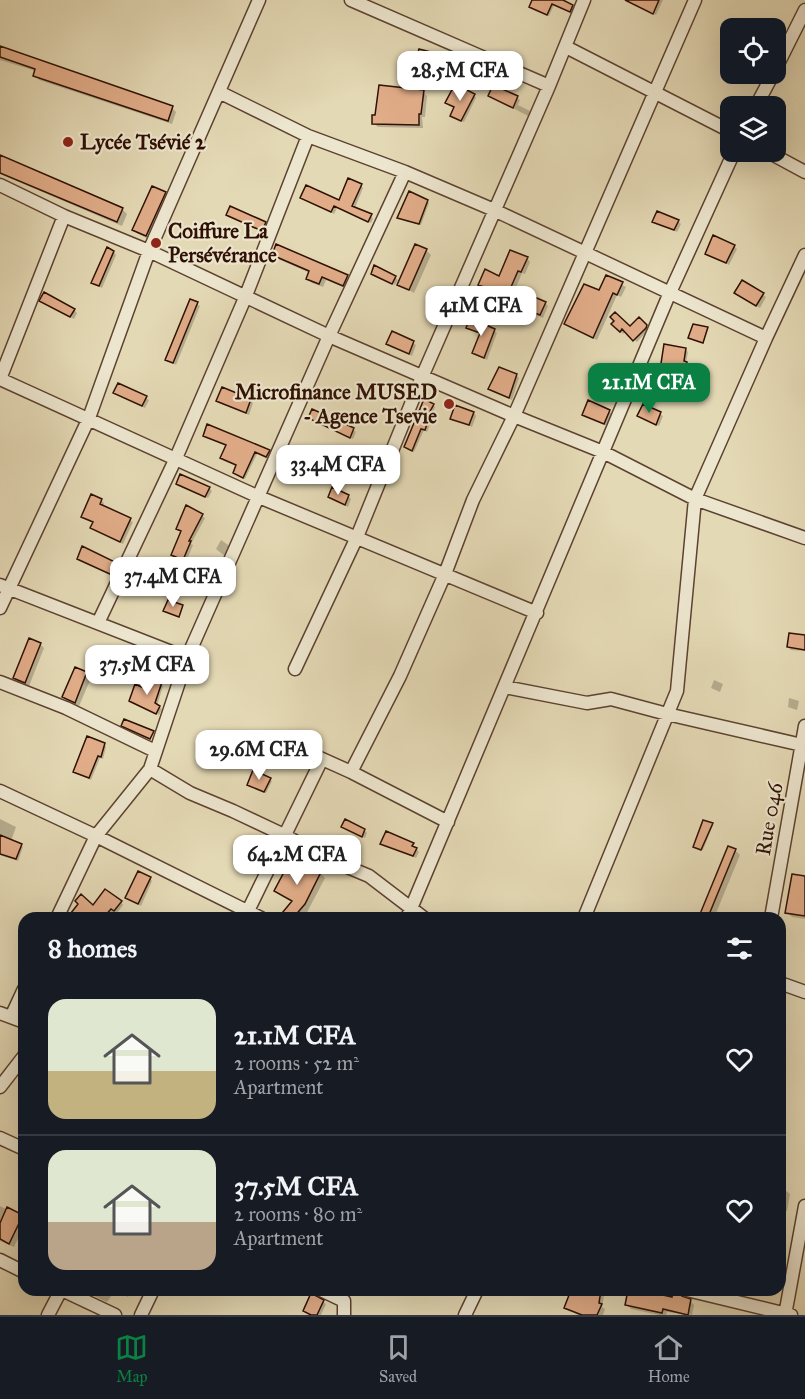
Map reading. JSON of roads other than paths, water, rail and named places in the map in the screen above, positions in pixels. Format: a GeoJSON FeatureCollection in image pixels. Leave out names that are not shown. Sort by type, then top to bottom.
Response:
{"type":"FeatureCollection","features":[{"type":"Feature","properties":{"kind":"street"},"geometry":{"type":"LineString","coordinates":[[0,608],[4,586],[89,418],[150,251],[259,0]]}},
{"type":"Feature","properties":{"kind":"street"},"geometry":{"type":"LineString","coordinates":[[351,0],[549,86]]}},
{"type":"Feature","properties":{"kind":"street"},"geometry":{"type":"LineString","coordinates":[[295,669],[357,537],[422,377],[566,47],[584,0]]}},
{"type":"Feature","properties":{"kind":"street"},"geometry":{"type":"LineString","coordinates":[[351,772],[400,676],[445,574],[473,500],[514,416],[695,0]]}},
{"type":"Feature","properties":{"kind":"street"},"geometry":{"type":"LineString","coordinates":[[796,0],[805,5]]}},
{"type":"Feature","properties":{"kind":"street"},"geometry":{"type":"LineString","coordinates":[[786,48],[805,10]]}},
{"type":"Feature","properties":{"kind":"street"},"geometry":{"type":"LineString","coordinates":[[566,47],[720,126]]}},
{"type":"Feature","properties":{"kind":"street"},"geometry":{"type":"LineString","coordinates":[[219,92],[308,136],[405,172],[494,210],[766,338]]}},
{"type":"Feature","properties":{"kind":"street"},"geometry":{"type":"LineString","coordinates":[[99,623],[176,458],[245,298],[308,136]]}},
{"type":"Feature","properties":{"kind":"street"},"geometry":{"type":"LineString","coordinates":[[409,912],[670,293],[729,162]]}},
{"type":"Feature","properties":{"kind":"street"},"geometry":{"type":"LineString","coordinates":[[786,162],[805,172]]}},
{"type":"Feature","properties":{"kind":"street"},"geometry":{"type":"LineString","coordinates":[[60,912],[96,836],[150,769],[187,658],[260,497],[328,336],[405,172]]}},
{"type":"Feature","properties":{"kind":"street"},"geometry":{"type":"LineString","coordinates":[[0,185],[64,216],[150,251],[328,336],[603,452],[695,499],[805,538]]}},
{"type":"Feature","properties":{"kind":"street"},"geometry":{"type":"LineString","coordinates":[[64,216],[0,378],[260,497],[537,613]]}},
{"type":"Feature","properties":{"kind":"street"},"geometry":{"type":"LineString","coordinates":[[586,912],[677,691],[695,499],[805,255]]}},
{"type":"Feature","properties":{"kind":"street"},"geometry":{"type":"LineString","coordinates":[[4,586],[187,658]]}},
{"type":"Feature","properties":{"kind":"street"},"geometry":{"type":"LineString","coordinates":[[0,682],[66,708],[155,751]]}},
{"type":"Feature","properties":{"kind":"street"},"geometry":{"type":"LineString","coordinates":[[505,687],[588,703],[611,699],[667,714],[804,744]]}},
{"type":"Feature","properties":{"kind":"street","name":"Rue 046"},"geometry":{"type":"LineString","coordinates":[[772,912],[804,744],[805,726]]}},
{"type":"Feature","properties":{"kind":"street"},"geometry":{"type":"LineString","coordinates":[[280,741],[351,772],[448,822]]}},
{"type":"Feature","properties":{"kind":"street"},"geometry":{"type":"LineString","coordinates":[[248,912],[322,759]]}},
{"type":"Feature","properties":{"kind":"street"},"geometry":{"type":"LineString","coordinates":[[150,769],[190,793],[286,836],[319,855],[369,876],[408,912]]}},
{"type":"Feature","properties":{"kind":"street"},"geometry":{"type":"LineString","coordinates":[[0,791],[96,836],[240,912]]}},
{"type":"Feature","properties":{"kind":"street"},"geometry":{"type":"LineString","coordinates":[[786,985],[805,992]]}},
{"type":"Feature","properties":{"kind":"street"},"geometry":{"type":"LineString","coordinates":[[5,1015],[18,997]]}},
{"type":"Feature","properties":{"kind":"street"},"geometry":{"type":"LineString","coordinates":[[0,1087],[18,1064]]}},
{"type":"Feature","properties":{"kind":"street"},"geometry":{"type":"LineString","coordinates":[[0,1138],[18,1146]]}},
{"type":"Feature","properties":{"kind":"street"},"geometry":{"type":"LineString","coordinates":[[723,1296],[788,1314],[805,1206]]}},
{"type":"Feature","properties":{"kind":"street"},"geometry":{"type":"LineString","coordinates":[[0,1260],[18,1269]]}},
{"type":"Feature","properties":{"kind":"street"},"geometry":{"type":"LineString","coordinates":[[48,1315],[58,1296]]}},
{"type":"Feature","properties":{"kind":"street"},"geometry":{"type":"LineString","coordinates":[[74,1296],[116,1315]]}},
{"type":"Feature","properties":{"kind":"street"},"geometry":{"type":"LineString","coordinates":[[141,1315],[150,1296]]}},
{"type":"Feature","properties":{"kind":"street"},"geometry":{"type":"LineString","coordinates":[[334,1296],[344,1301],[344,1315]]}},
{"type":"Feature","properties":{"kind":"street"},"geometry":{"type":"LineString","coordinates":[[465,1315],[474,1296]]}},
{"type":"Feature","properties":{"kind":"place","name":"Lycée Tsévié 2"},"geometry":{"type":"Point","coordinates":[68,142]}},
{"type":"Feature","properties":{"kind":"place","name":"Coiffure La Persévérance"},"geometry":{"type":"Point","coordinates":[156,243]}},
{"type":"Feature","properties":{"kind":"place","name":"Microfinance MUSED - Agence Tsevie"},"geometry":{"type":"Point","coordinates":[449,404]}}]}
